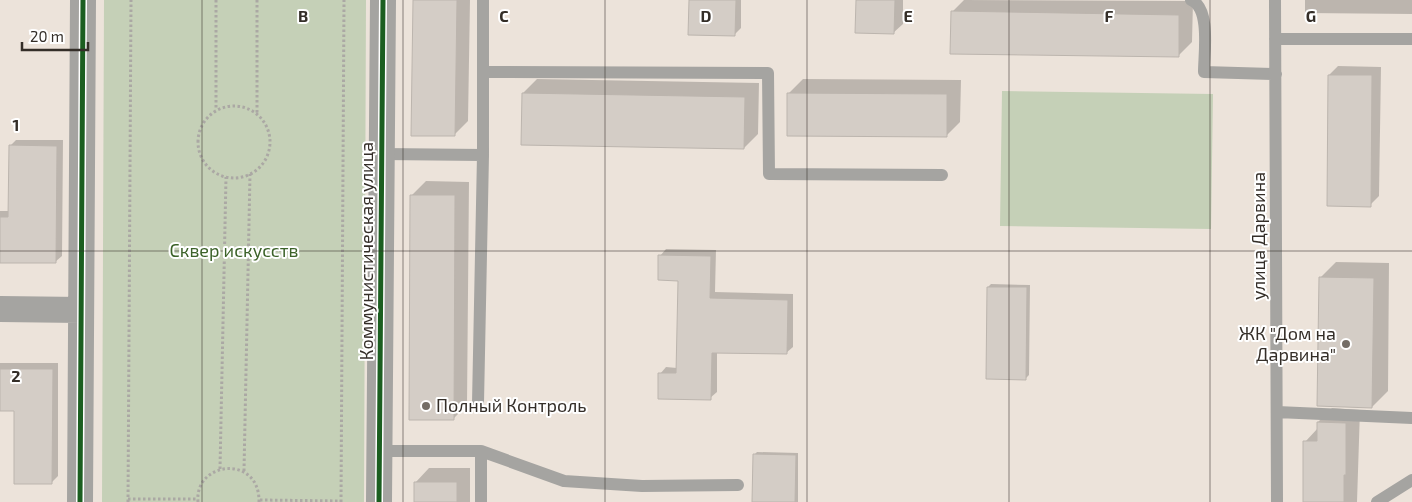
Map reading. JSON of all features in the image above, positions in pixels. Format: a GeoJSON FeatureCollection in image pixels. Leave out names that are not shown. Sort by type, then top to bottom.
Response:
{"type":"FeatureCollection","features":[{"type":"Feature","properties":{"kind":"street"},"geometry":{"type":"LineString","coordinates":[[80,502],[83,0]]}},
{"type":"Feature","properties":{"kind":"street","name":"Коммунистическая улица"},"geometry":{"type":"LineString","coordinates":[[379,502],[383,0]]}},
{"type":"Feature","properties":{"kind":"street"},"geometry":{"type":"LineString","coordinates":[[0,310],[81,310]]}},
{"type":"Feature","properties":{"kind":"lane"},"geometry":{"type":"LineString","coordinates":[[478,403],[483,155],[483,0]]}},
{"type":"Feature","properties":{"kind":"lane"},"geometry":{"type":"LineString","coordinates":[[1191,0],[1195,2],[1205,17],[1204,72],[1276,74]]}},
{"type":"Feature","properties":{"kind":"lane","name":"улица Дарвина"},"geometry":{"type":"LineString","coordinates":[[1275,0],[1277,502]]}},
{"type":"Feature","properties":{"kind":"lane"},"geometry":{"type":"LineString","coordinates":[[1275,39],[1412,39]]}},
{"type":"Feature","properties":{"kind":"lane"},"geometry":{"type":"LineString","coordinates":[[483,72],[768,72],[769,174],[942,174]]}},
{"type":"Feature","properties":{"kind":"lane"},"geometry":{"type":"LineString","coordinates":[[382,154],[483,155]]}},
{"type":"Feature","properties":{"kind":"lane"},"geometry":{"type":"LineString","coordinates":[[1277,412],[1412,418]]}},
{"type":"Feature","properties":{"kind":"lane"},"geometry":{"type":"LineString","coordinates":[[380,451],[481,451],[564,481],[642,486],[738,485]]}},
{"type":"Feature","properties":{"kind":"lane"},"geometry":{"type":"LineString","coordinates":[[481,451],[481,502]]}},
{"type":"Feature","properties":{"kind":"lane"},"geometry":{"type":"LineString","coordinates":[[1377,502],[1412,480]]}},
{"type":"Feature","properties":{"kind":"path"},"geometry":{"type":"LineString","coordinates":[[131,0],[128,500],[198,500],[200,487],[207,477],[220,470],[232,468],[244,471],[251,478],[258,488],[259,501],[341,501],[344,0]]}},
{"type":"Feature","properties":{"kind":"path"},"geometry":{"type":"LineString","coordinates":[[216,0],[216,110]]}},
{"type":"Feature","properties":{"kind":"path"},"geometry":{"type":"LineString","coordinates":[[257,0],[257,114]]}},
{"type":"Feature","properties":{"kind":"path"},"geometry":{"type":"LineString","coordinates":[[231,105],[245,107],[257,114],[266,125],[270,138],[269,152],[262,164],[250,174],[240,178],[226,177],[214,172],[203,162],[198,148],[198,133],[205,119],[216,110],[231,105]]}},
{"type":"Feature","properties":{"kind":"path"},"geometry":{"type":"LineString","coordinates":[[244,471],[250,174]]}},
{"type":"Feature","properties":{"kind":"path"},"geometry":{"type":"LineString","coordinates":[[220,470],[226,177]]}},
{"type":"Feature","properties":{"kind":"green space","name":"Сквер искусств"},"geometry":{"type":"Polygon","coordinates":[[[104,0],[366,0],[364,502],[102,502],[104,0]]]}},
{"type":"Feature","properties":{"kind":"green space"},"geometry":{"type":"Polygon","coordinates":[[[1002,91],[1213,94],[1211,229],[1000,226],[1002,91]]]}},
{"type":"Feature","properties":{"kind":"building"},"geometry":{"type":"Polygon","coordinates":[[[413,0],[457,0],[455,136],[411,136],[413,0]]]}},
{"type":"Feature","properties":{"kind":"building"},"geometry":{"type":"Polygon","coordinates":[[[689,0],[736,0],[735,36],[688,35],[689,0]]]}},
{"type":"Feature","properties":{"kind":"building"},"geometry":{"type":"Polygon","coordinates":[[[856,0],[895,0],[894,34],[855,33],[856,0]]]}},
{"type":"Feature","properties":{"kind":"building"},"geometry":{"type":"Polygon","coordinates":[[[951,11],[1179,15],[1179,57],[950,54],[951,11]]]}},
{"type":"Feature","properties":{"kind":"building"},"geometry":{"type":"Polygon","coordinates":[[[1328,75],[1372,75],[1371,207],[1327,206],[1328,75]]]}},
{"type":"Feature","properties":{"kind":"building"},"geometry":{"type":"Polygon","coordinates":[[[522,93],[745,97],[744,149],[521,145],[522,93]]]}},
{"type":"Feature","properties":{"kind":"building"},"geometry":{"type":"Polygon","coordinates":[[[787,93],[947,94],[947,137],[787,136],[787,93]]]}},
{"type":"Feature","properties":{"kind":"building"},"geometry":{"type":"Polygon","coordinates":[[[9,145],[57,146],[56,263],[0,263],[0,217],[8,217],[9,145]]]}},
{"type":"Feature","properties":{"kind":"building"},"geometry":{"type":"Polygon","coordinates":[[[410,195],[455,195],[454,420],[409,420],[410,195]]]}},
{"type":"Feature","properties":{"kind":"building"},"geometry":{"type":"Polygon","coordinates":[[[658,255],[711,256],[710,298],[788,300],[787,354],[712,353],[711,400],[658,399],[658,373],[676,373],[678,281],[658,280],[658,255]]]}},
{"type":"Feature","properties":{"kind":"building","name":"ЖК \"Дом на Дарвина\""},"geometry":{"type":"Polygon","coordinates":[[[1319,277],[1374,278],[1372,408],[1317,406],[1319,277]]]}},
{"type":"Feature","properties":{"kind":"building"},"geometry":{"type":"Polygon","coordinates":[[[987,287],[1027,287],[1026,380],[986,379],[987,287]]]}},
{"type":"Feature","properties":{"kind":"building"},"geometry":{"type":"Polygon","coordinates":[[[0,369],[53,369],[52,484],[14,484],[14,411],[0,411],[0,369]]]}},
{"type":"Feature","properties":{"kind":"building"},"geometry":{"type":"Polygon","coordinates":[[[1317,422],[1346,423],[1344,502],[1303,502],[1303,441],[1317,441],[1317,422]]]}},
{"type":"Feature","properties":{"kind":"building"},"geometry":{"type":"Polygon","coordinates":[[[753,454],[796,455],[795,502],[752,502],[753,454]]]}},
{"type":"Feature","properties":{"kind":"building"},"geometry":{"type":"Polygon","coordinates":[[[414,482],[457,482],[457,502],[414,502],[414,482]]]}},
{"type":"Feature","properties":{"kind":"cycle path"},"geometry":{"type":"LineString","coordinates":[[80,502],[83,0]]}},
{"type":"Feature","properties":{"kind":"cycle path"},"geometry":{"type":"LineString","coordinates":[[379,502],[383,0]]}},
{"type":"Feature","properties":{"kind":"place","name":"ЖК \"Дом на Дарвина\""},"geometry":{"type":"Point","coordinates":[1346,344]}},
{"type":"Feature","properties":{"kind":"place","name":"Полный Контроль"},"geometry":{"type":"Point","coordinates":[426,406]}}]}
